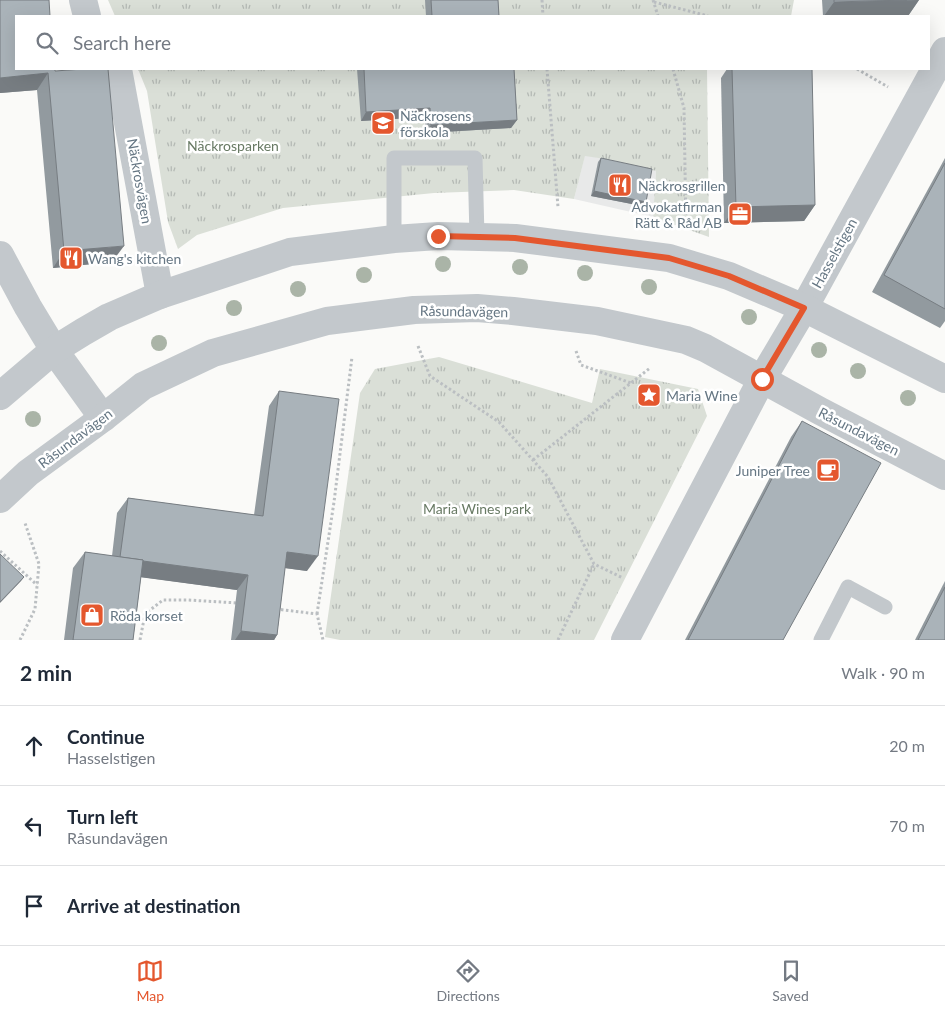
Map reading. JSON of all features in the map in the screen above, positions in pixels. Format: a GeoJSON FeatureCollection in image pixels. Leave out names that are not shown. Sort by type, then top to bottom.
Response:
{"type":"FeatureCollection","features":[{"type":"Feature","properties":{"kind":"street"},"geometry":{"type":"LineString","coordinates":[[83,0],[87,15]]}},
{"type":"Feature","properties":{"kind":"street","name":"Hasselstigen"},"geometry":{"type":"LineString","coordinates":[[625,640],[762,379],[804,308],[945,51]]}},
{"type":"Feature","properties":{"kind":"street","name":"Näckrosvägen"},"geometry":{"type":"LineString","coordinates":[[118,70],[160,294]]}},
{"type":"Feature","properties":{"kind":"street"},"geometry":{"type":"LineString","coordinates":[[0,396],[54,350],[82,332],[109,317],[160,294],[290,252],[394,239],[438,236],[515,238],[669,258],[729,276],[804,308],[945,379]]}},
{"type":"Feature","properties":{"kind":"street"},"geometry":{"type":"LineString","coordinates":[[0,255],[54,350],[103,418]]}},
{"type":"Feature","properties":{"kind":"street","name":"Råsundavägen"},"geometry":{"type":"LineString","coordinates":[[0,499],[28,472],[103,418],[143,386],[213,353],[327,321],[414,310],[477,308],[597,321],[686,340],[705,348],[945,476]]}},
{"type":"Feature","properties":{"kind":"lane"},"geometry":{"type":"LineString","coordinates":[[394,239],[394,158],[475,158],[477,237]]}},
{"type":"Feature","properties":{"kind":"lane"},"geometry":{"type":"LineString","coordinates":[[821,640],[848,587],[885,607]]}},
{"type":"Feature","properties":{"kind":"path"},"geometry":{"type":"LineString","coordinates":[[542,0],[543,15]]}},
{"type":"Feature","properties":{"kind":"path"},"geometry":{"type":"LineString","coordinates":[[653,1],[658,15]]}},
{"type":"Feature","properties":{"kind":"path"},"geometry":{"type":"LineString","coordinates":[[653,1],[704,15]]}},
{"type":"Feature","properties":{"kind":"path"},"geometry":{"type":"LineString","coordinates":[[547,70],[558,207]]}},
{"type":"Feature","properties":{"kind":"path"},"geometry":{"type":"LineString","coordinates":[[673,70],[684,108],[686,229]]}},
{"type":"Feature","properties":{"kind":"path"},"geometry":{"type":"LineString","coordinates":[[858,70],[916,103]]}},
{"type":"Feature","properties":{"kind":"path"},"geometry":{"type":"LineString","coordinates":[[418,346],[430,376],[499,422],[548,476],[594,564],[650,591]]}},
{"type":"Feature","properties":{"kind":"path"},"geometry":{"type":"LineString","coordinates":[[576,351],[581,366],[631,383]]}},
{"type":"Feature","properties":{"kind":"path"},"geometry":{"type":"LineString","coordinates":[[323,640],[317,614],[334,502],[352,358]]}},
{"type":"Feature","properties":{"kind":"path"},"geometry":{"type":"LineString","coordinates":[[534,460],[650,368]]}},
{"type":"Feature","properties":{"kind":"path"},"geometry":{"type":"LineString","coordinates":[[20,640],[35,609],[39,564],[25,523]]}},
{"type":"Feature","properties":{"kind":"path"},"geometry":{"type":"LineString","coordinates":[[0,551],[37,585]]}},
{"type":"Feature","properties":{"kind":"path"},"geometry":{"type":"LineString","coordinates":[[558,640],[594,564]]}},
{"type":"Feature","properties":{"kind":"path"},"geometry":{"type":"LineString","coordinates":[[140,640],[145,614],[163,600],[247,604]]}},
{"type":"Feature","properties":{"kind":"path"},"geometry":{"type":"LineString","coordinates":[[274,609],[317,614]]}},
{"type":"Feature","properties":{"kind":"shaded area"},"geometry":{"type":"Polygon","coordinates":[[[585,155],[656,171],[653,217],[574,199],[585,155]]]}},
{"type":"Feature","properties":{"kind":"green space"},"geometry":{"type":"Polygon","coordinates":[[[108,0],[794,0],[791,15],[115,15],[108,0]]]}},
{"type":"Feature","properties":{"kind":"green space","name":"Näckrosparken"},"geometry":{"type":"Polygon","coordinates":[[[138,70],[707,70],[709,237],[653,217],[656,171],[612,160],[585,156],[574,199],[514,190],[434,193],[283,208],[197,235],[178,249],[168,222],[147,91],[138,70]]]}},
{"type":"Feature","properties":{"kind":"green space","name":"Maria Wines park"},"geometry":{"type":"Polygon","coordinates":[[[439,357],[592,403],[600,369],[698,389],[707,416],[594,640],[340,640],[325,637],[360,393],[375,369],[439,357]]]}},
{"type":"Feature","properties":{"kind":"building"},"geometry":{"type":"Polygon","coordinates":[[[0,0],[49,0],[50,15],[15,15],[15,70],[108,70],[124,246],[64,251],[48,73],[0,78],[0,0]]]}},
{"type":"Feature","properties":{"kind":"building"},"geometry":{"type":"Polygon","coordinates":[[[431,0],[498,0],[499,15],[432,15],[431,0]]]}},
{"type":"Feature","properties":{"kind":"building"},"geometry":{"type":"Polygon","coordinates":[[[834,0],[907,0],[834,2],[834,0]]]}},
{"type":"Feature","properties":{"kind":"building"},"geometry":{"type":"Polygon","coordinates":[[[364,70],[514,70],[517,120],[431,125],[430,108],[366,112],[364,70]]]}},
{"type":"Feature","properties":{"kind":"building"},"geometry":{"type":"Polygon","coordinates":[[[732,70],[812,70],[815,205],[736,207],[732,70]]]}},
{"type":"Feature","properties":{"kind":"building"},"geometry":{"type":"Polygon","coordinates":[[[601,158],[652,169],[646,202],[594,191],[601,158]]]}},
{"type":"Feature","properties":{"kind":"building"},"geometry":{"type":"Polygon","coordinates":[[[945,163],[945,309],[884,275],[945,163]]]}},
{"type":"Feature","properties":{"kind":"building"},"geometry":{"type":"Polygon","coordinates":[[[279,391],[339,399],[318,556],[287,552],[277,635],[241,631],[248,575],[120,557],[128,498],[263,516],[279,391]]]}},
{"type":"Feature","properties":{"kind":"building"},"geometry":{"type":"Polygon","coordinates":[[[802,421],[881,463],[783,640],[688,640],[802,421]]]}},
{"type":"Feature","properties":{"kind":"building"},"geometry":{"type":"Polygon","coordinates":[[[85,552],[143,560],[133,640],[73,640],[85,552]]]}},
{"type":"Feature","properties":{"kind":"building"},"geometry":{"type":"Polygon","coordinates":[[[0,554],[24,577],[0,602],[0,554]]]}},
{"type":"Feature","properties":{"kind":"building"},"geometry":{"type":"Polygon","coordinates":[[[945,587],[945,640],[918,640],[945,587]]]}},
{"type":"Feature","properties":{"kind":"place","name":"Näckrosens förskola"},"geometry":{"type":"Point","coordinates":[383,123]}},
{"type":"Feature","properties":{"kind":"place","name":"Näckrosgrillen"},"geometry":{"type":"Point","coordinates":[620,185]}},
{"type":"Feature","properties":{"kind":"place","name":"Advokatfirman Rätt & Råd AB"},"geometry":{"type":"Point","coordinates":[740,214]}},
{"type":"Feature","properties":{"kind":"place","name":"Wang's kitchen"},"geometry":{"type":"Point","coordinates":[71,258]}},
{"type":"Feature","properties":{"kind":"place","name":"Maria Wine"},"geometry":{"type":"Point","coordinates":[649,395]}},
{"type":"Feature","properties":{"kind":"place","name":"Juniper Tree"},"geometry":{"type":"Point","coordinates":[828,470]}},
{"type":"Feature","properties":{"kind":"place","name":"Röda korset"},"geometry":{"type":"Point","coordinates":[92,615]}},
{"type":"Feature","properties":{"kind":"route"},"geometry":{"type":"LineString","coordinates":[[438,236],[515,238],[669,258],[729,276],[804,308],[762,379]]}}]}
